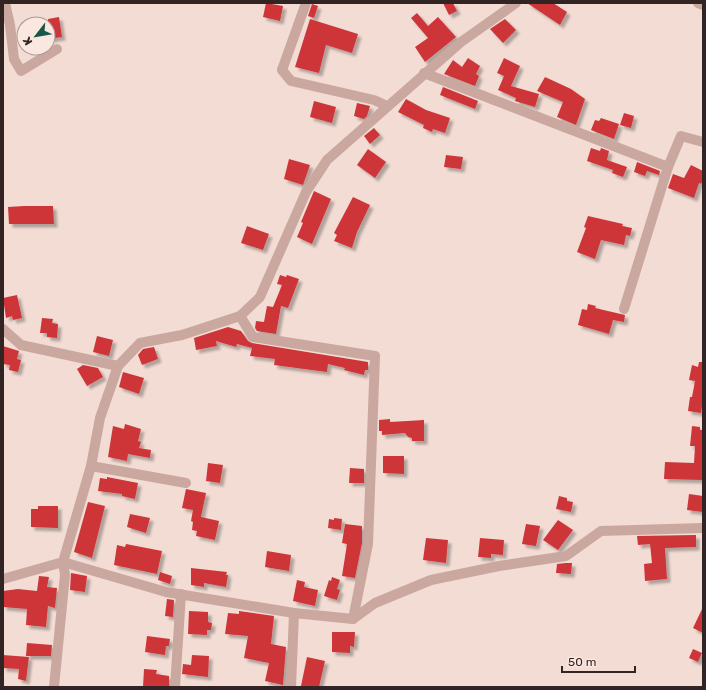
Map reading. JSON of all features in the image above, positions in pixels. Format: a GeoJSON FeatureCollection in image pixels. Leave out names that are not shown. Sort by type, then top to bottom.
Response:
{"type":"FeatureCollection","features":[{"type":"Feature","properties":{"kind":"street"},"geometry":{"type":"LineString","coordinates":[[5,3],[10,25],[7,49],[21,71],[57,49]]}},
{"type":"Feature","properties":{"kind":"street"},"geometry":{"type":"LineString","coordinates":[[306,3],[282,70],[291,81],[374,100],[387,106]]}},
{"type":"Feature","properties":{"kind":"street"},"geometry":{"type":"LineString","coordinates":[[54,687],[65,575],[63,562],[91,466],[100,418],[118,366],[140,343],[182,335],[240,316],[260,297],[306,192],[327,160],[461,42],[516,3]]}},
{"type":"Feature","properties":{"kind":"street"},"geometry":{"type":"LineString","coordinates":[[698,3],[703,5]]}},
{"type":"Feature","properties":{"kind":"street"},"geometry":{"type":"LineString","coordinates":[[424,73],[668,167]]}},
{"type":"Feature","properties":{"kind":"street"},"geometry":{"type":"LineString","coordinates":[[624,309],[668,167],[681,136],[703,142]]}},
{"type":"Feature","properties":{"kind":"street"},"geometry":{"type":"LineString","coordinates":[[240,316],[253,337],[375,356],[368,544],[353,619]]}},
{"type":"Feature","properties":{"kind":"street"},"geometry":{"type":"LineString","coordinates":[[3,329],[21,345],[118,366]]}},
{"type":"Feature","properties":{"kind":"street"},"geometry":{"type":"LineString","coordinates":[[91,466],[186,483]]}},
{"type":"Feature","properties":{"kind":"street"},"geometry":{"type":"LineString","coordinates":[[3,579],[63,562],[166,592],[294,613],[353,619],[375,603],[431,580],[499,566],[566,556],[601,531],[703,528]]}},
{"type":"Feature","properties":{"kind":"street"},"geometry":{"type":"LineString","coordinates":[[175,687],[181,594]]}},
{"type":"Feature","properties":{"kind":"street"},"geometry":{"type":"LineString","coordinates":[[291,687],[294,613]]}},
{"type":"Feature","properties":{"kind":"building"},"geometry":{"type":"Polygon","coordinates":[[[266,3],[283,6],[280,21],[263,17],[266,3]]]}},
{"type":"Feature","properties":{"kind":"building"},"geometry":{"type":"Polygon","coordinates":[[[443,3],[453,3],[457,11],[449,15],[443,3]]]}},
{"type":"Feature","properties":{"kind":"building"},"geometry":{"type":"Polygon","coordinates":[[[527,3],[553,3],[567,12],[560,25],[527,3]]]}},
{"type":"Feature","properties":{"kind":"building"},"geometry":{"type":"Polygon","coordinates":[[[312,4],[318,6],[314,18],[308,16],[312,4]]]}},
{"type":"Feature","properties":{"kind":"building"},"geometry":{"type":"Polygon","coordinates":[[[417,13],[428,26],[438,17],[456,37],[425,62],[415,47],[428,38],[411,18],[417,13]]]}},
{"type":"Feature","properties":{"kind":"building"},"geometry":{"type":"Polygon","coordinates":[[[59,17],[62,37],[56,38],[56,18],[59,17]]]}},
{"type":"Feature","properties":{"kind":"building"},"geometry":{"type":"Polygon","coordinates":[[[310,19],[358,34],[352,53],[326,45],[319,73],[295,67],[310,19]]]}},
{"type":"Feature","properties":{"kind":"building"},"geometry":{"type":"Polygon","coordinates":[[[505,19],[516,30],[503,43],[490,29],[505,19]]]}},
{"type":"Feature","properties":{"kind":"building"},"geometry":{"type":"Polygon","coordinates":[[[468,58],[480,66],[476,74],[479,76],[475,86],[444,74],[453,60],[462,67],[468,58]]]}},
{"type":"Feature","properties":{"kind":"building"},"geometry":{"type":"Polygon","coordinates":[[[504,58],[520,66],[511,86],[539,94],[535,107],[515,101],[516,98],[498,90],[504,76],[497,73],[504,58]]]}},
{"type":"Feature","properties":{"kind":"building"},"geometry":{"type":"Polygon","coordinates":[[[545,77],[571,89],[585,99],[576,125],[557,117],[563,102],[537,91],[545,77]]]}},
{"type":"Feature","properties":{"kind":"building"},"geometry":{"type":"Polygon","coordinates":[[[443,87],[478,101],[475,109],[440,95],[443,87]]]}},
{"type":"Feature","properties":{"kind":"building"},"geometry":{"type":"Polygon","coordinates":[[[406,99],[426,110],[450,118],[445,133],[433,129],[432,132],[423,128],[424,125],[398,112],[406,99]]]}},
{"type":"Feature","properties":{"kind":"building"},"geometry":{"type":"Polygon","coordinates":[[[314,101],[336,107],[332,123],[310,117],[314,101]]]}},
{"type":"Feature","properties":{"kind":"building"},"geometry":{"type":"Polygon","coordinates":[[[357,103],[370,106],[367,116],[364,119],[354,116],[357,103]]]}},
{"type":"Feature","properties":{"kind":"building"},"geometry":{"type":"Polygon","coordinates":[[[624,113],[634,116],[631,128],[620,125],[624,113]]]}},
{"type":"Feature","properties":{"kind":"building"},"geometry":{"type":"Polygon","coordinates":[[[601,118],[619,124],[614,139],[591,130],[595,120],[599,121],[601,118]]]}},
{"type":"Feature","properties":{"kind":"building"},"geometry":{"type":"Polygon","coordinates":[[[374,128],[380,135],[370,144],[364,136],[374,128]]]}},
{"type":"Feature","properties":{"kind":"building"},"geometry":{"type":"Polygon","coordinates":[[[591,148],[600,151],[601,148],[609,151],[607,160],[627,167],[623,177],[612,173],[613,170],[587,161],[591,148]]]}},
{"type":"Feature","properties":{"kind":"building"},"geometry":{"type":"Polygon","coordinates":[[[368,149],[386,162],[375,178],[357,165],[368,149]]]}},
{"type":"Feature","properties":{"kind":"building"},"geometry":{"type":"Polygon","coordinates":[[[446,155],[463,157],[461,169],[444,167],[446,155]]]}},
{"type":"Feature","properties":{"kind":"building"},"geometry":{"type":"Polygon","coordinates":[[[289,159],[310,165],[303,185],[284,179],[289,159]]]}},
{"type":"Feature","properties":{"kind":"building"},"geometry":{"type":"Polygon","coordinates":[[[637,162],[660,171],[659,175],[647,171],[645,176],[634,172],[637,162]]]}},
{"type":"Feature","properties":{"kind":"building"},"geometry":{"type":"Polygon","coordinates":[[[691,165],[703,171],[703,180],[701,184],[699,183],[694,198],[668,188],[673,174],[684,178],[691,165]]]}},
{"type":"Feature","properties":{"kind":"building"},"geometry":{"type":"Polygon","coordinates":[[[314,191],[331,199],[312,244],[297,237],[303,223],[301,222],[314,191]]]}},
{"type":"Feature","properties":{"kind":"building"},"geometry":{"type":"Polygon","coordinates":[[[353,197],[370,205],[357,232],[352,248],[334,241],[337,235],[334,233],[353,197]]]}},
{"type":"Feature","properties":{"kind":"building"},"geometry":{"type":"Polygon","coordinates":[[[53,206],[54,224],[9,224],[8,207],[53,206]]]}},
{"type":"Feature","properties":{"kind":"building"},"geometry":{"type":"Polygon","coordinates":[[[588,216],[623,224],[622,226],[632,228],[630,236],[626,235],[624,245],[601,240],[595,259],[577,252],[586,228],[584,227],[588,216]]]}},
{"type":"Feature","properties":{"kind":"building"},"geometry":{"type":"Polygon","coordinates":[[[247,226],[269,234],[263,250],[241,243],[247,226]]]}},
{"type":"Feature","properties":{"kind":"building"},"geometry":{"type":"Polygon","coordinates":[[[280,275],[286,277],[287,275],[299,279],[288,308],[281,306],[276,334],[257,331],[255,328],[256,321],[264,322],[267,306],[273,307],[282,285],[277,284],[280,275]]]}},
{"type":"Feature","properties":{"kind":"building"},"geometry":{"type":"Polygon","coordinates":[[[17,295],[22,318],[13,320],[12,316],[6,318],[3,298],[17,295]]]}},
{"type":"Feature","properties":{"kind":"building"},"geometry":{"type":"Polygon","coordinates":[[[588,304],[596,306],[595,308],[625,315],[624,322],[613,320],[609,334],[578,325],[582,309],[587,310],[588,304]]]}},
{"type":"Feature","properties":{"kind":"building"},"geometry":{"type":"Polygon","coordinates":[[[42,318],[53,319],[52,323],[58,324],[57,338],[47,337],[47,333],[40,333],[42,318]]]}},
{"type":"Feature","properties":{"kind":"building"},"geometry":{"type":"Polygon","coordinates":[[[228,327],[241,331],[248,341],[252,343],[368,362],[368,370],[365,370],[364,375],[328,364],[327,372],[274,365],[275,359],[250,356],[252,348],[237,344],[236,347],[216,341],[217,346],[196,350],[194,338],[228,327]]]}},
{"type":"Feature","properties":{"kind":"building"},"geometry":{"type":"Polygon","coordinates":[[[97,336],[113,340],[109,356],[93,352],[97,336]]]}},
{"type":"Feature","properties":{"kind":"building"},"geometry":{"type":"Polygon","coordinates":[[[3,346],[19,351],[17,359],[21,360],[18,372],[9,370],[10,365],[3,364],[3,346]]]}},
{"type":"Feature","properties":{"kind":"building"},"geometry":{"type":"Polygon","coordinates":[[[154,347],[158,359],[142,365],[138,355],[143,349],[154,347]]]}},
{"type":"Feature","properties":{"kind":"building"},"geometry":{"type":"Polygon","coordinates":[[[699,362],[703,362],[703,399],[701,413],[688,411],[690,397],[692,397],[695,381],[689,380],[692,365],[698,367],[699,362]]]}},
{"type":"Feature","properties":{"kind":"building"},"geometry":{"type":"Polygon","coordinates":[[[83,365],[98,368],[103,377],[87,386],[77,369],[83,365]]]}},
{"type":"Feature","properties":{"kind":"building"},"geometry":{"type":"Polygon","coordinates":[[[123,372],[144,378],[139,394],[119,387],[123,372]]]}},
{"type":"Feature","properties":{"kind":"building"},"geometry":{"type":"Polygon","coordinates":[[[390,419],[390,422],[424,420],[424,441],[412,441],[412,438],[408,437],[405,433],[382,435],[382,431],[379,431],[379,420],[390,419]]]}},
{"type":"Feature","properties":{"kind":"building"},"geometry":{"type":"Polygon","coordinates":[[[125,424],[141,429],[138,441],[141,442],[139,448],[151,450],[150,458],[128,454],[127,461],[108,457],[113,426],[124,429],[125,424]]]}},
{"type":"Feature","properties":{"kind":"building"},"geometry":{"type":"Polygon","coordinates":[[[692,426],[700,427],[700,430],[703,430],[703,480],[664,479],[665,462],[694,463],[695,446],[690,446],[692,426]]]}},
{"type":"Feature","properties":{"kind":"building"},"geometry":{"type":"Polygon","coordinates":[[[383,456],[404,456],[404,474],[383,473],[383,456]]]}},
{"type":"Feature","properties":{"kind":"building"},"geometry":{"type":"Polygon","coordinates":[[[208,463],[223,465],[220,483],[206,481],[208,463]]]}},
{"type":"Feature","properties":{"kind":"building"},"geometry":{"type":"Polygon","coordinates":[[[350,468],[364,469],[364,483],[349,483],[350,468]]]}},
{"type":"Feature","properties":{"kind":"building"},"geometry":{"type":"Polygon","coordinates":[[[107,477],[138,483],[135,499],[122,496],[122,494],[98,491],[100,478],[107,479],[107,477]]]}},
{"type":"Feature","properties":{"kind":"building"},"geometry":{"type":"Polygon","coordinates":[[[186,489],[206,493],[201,517],[219,521],[215,540],[196,536],[197,531],[192,530],[193,522],[191,521],[193,510],[182,508],[186,489]]]}},
{"type":"Feature","properties":{"kind":"building"},"geometry":{"type":"Polygon","coordinates":[[[689,494],[703,496],[703,512],[687,510],[689,494]]]}},
{"type":"Feature","properties":{"kind":"building"},"geometry":{"type":"Polygon","coordinates":[[[559,496],[567,498],[567,501],[573,502],[571,512],[556,509],[559,496]]]}},
{"type":"Feature","properties":{"kind":"building"},"geometry":{"type":"Polygon","coordinates":[[[88,502],[105,506],[92,558],[74,552],[88,502]]]}},
{"type":"Feature","properties":{"kind":"building"},"geometry":{"type":"Polygon","coordinates":[[[38,506],[58,506],[58,528],[31,527],[31,509],[38,509],[38,506]]]}},
{"type":"Feature","properties":{"kind":"building"},"geometry":{"type":"Polygon","coordinates":[[[130,514],[150,518],[146,533],[127,527],[130,514]]]}},
{"type":"Feature","properties":{"kind":"building"},"geometry":{"type":"Polygon","coordinates":[[[334,518],[342,519],[341,530],[328,528],[329,519],[334,520],[334,518]]]}},
{"type":"Feature","properties":{"kind":"building"},"geometry":{"type":"Polygon","coordinates":[[[558,520],[573,530],[558,550],[543,540],[558,520]]]}},
{"type":"Feature","properties":{"kind":"building"},"geometry":{"type":"Polygon","coordinates":[[[345,524],[362,526],[362,543],[355,578],[342,576],[347,544],[342,543],[345,524]]]}},
{"type":"Feature","properties":{"kind":"building"},"geometry":{"type":"Polygon","coordinates":[[[526,524],[540,526],[536,546],[522,544],[526,524]]]}},
{"type":"Feature","properties":{"kind":"building"},"geometry":{"type":"Polygon","coordinates":[[[696,535],[696,547],[665,548],[667,579],[645,581],[644,564],[652,563],[650,544],[638,545],[637,536],[696,535]]]}},
{"type":"Feature","properties":{"kind":"building"},"geometry":{"type":"Polygon","coordinates":[[[426,538],[448,540],[446,563],[423,560],[426,538]]]}},
{"type":"Feature","properties":{"kind":"building"},"geometry":{"type":"Polygon","coordinates":[[[480,538],[504,540],[503,555],[491,554],[491,558],[478,557],[480,538]]]}},
{"type":"Feature","properties":{"kind":"building"},"geometry":{"type":"Polygon","coordinates":[[[126,544],[162,551],[157,574],[114,565],[117,545],[125,547],[126,544]]]}},
{"type":"Feature","properties":{"kind":"building"},"geometry":{"type":"Polygon","coordinates":[[[267,551],[291,555],[289,571],[265,567],[267,551]]]}},
{"type":"Feature","properties":{"kind":"building"},"geometry":{"type":"Polygon","coordinates":[[[572,563],[571,574],[556,573],[557,564],[572,563]]]}},
{"type":"Feature","properties":{"kind":"building"},"geometry":{"type":"Polygon","coordinates":[[[191,568],[227,572],[226,587],[204,583],[204,587],[191,585],[191,568]]]}},
{"type":"Feature","properties":{"kind":"building"},"geometry":{"type":"Polygon","coordinates":[[[160,572],[172,576],[170,584],[158,580],[160,572]]]}},
{"type":"Feature","properties":{"kind":"building"},"geometry":{"type":"Polygon","coordinates":[[[71,573],[87,576],[85,592],[70,590],[71,573]]]}},
{"type":"Feature","properties":{"kind":"building"},"geometry":{"type":"Polygon","coordinates":[[[39,576],[49,577],[47,587],[57,588],[55,608],[48,606],[46,627],[26,625],[27,609],[3,607],[3,591],[18,589],[37,591],[39,576]]]}},
{"type":"Feature","properties":{"kind":"building"},"geometry":{"type":"Polygon","coordinates":[[[332,577],[340,580],[337,589],[340,590],[337,600],[324,596],[329,580],[331,581],[332,577]]]}},
{"type":"Feature","properties":{"kind":"building"},"geometry":{"type":"Polygon","coordinates":[[[297,580],[305,582],[304,587],[318,590],[315,606],[293,601],[297,580]]]}},
{"type":"Feature","properties":{"kind":"building"},"geometry":{"type":"Polygon","coordinates":[[[167,599],[174,600],[173,617],[165,616],[167,599]]]}},
{"type":"Feature","properties":{"kind":"building"},"geometry":{"type":"Polygon","coordinates":[[[703,607],[703,633],[693,628],[703,607]]]}},
{"type":"Feature","properties":{"kind":"building"},"geometry":{"type":"Polygon","coordinates":[[[189,611],[208,612],[208,622],[212,623],[211,630],[207,630],[207,635],[188,634],[189,611]]]}},
{"type":"Feature","properties":{"kind":"building"},"geometry":{"type":"Polygon","coordinates":[[[239,611],[274,616],[271,644],[286,647],[283,685],[265,681],[269,663],[244,658],[248,636],[225,634],[228,613],[239,614],[239,611]]]}},
{"type":"Feature","properties":{"kind":"building"},"geometry":{"type":"Polygon","coordinates":[[[332,632],[355,632],[354,647],[350,646],[350,653],[332,652],[332,632]]]}},
{"type":"Feature","properties":{"kind":"building"},"geometry":{"type":"Polygon","coordinates":[[[147,636],[170,639],[169,646],[166,646],[165,655],[145,652],[147,636]]]}},
{"type":"Feature","properties":{"kind":"building"},"geometry":{"type":"Polygon","coordinates":[[[27,643],[52,645],[51,656],[26,656],[27,643]]]}},
{"type":"Feature","properties":{"kind":"building"},"geometry":{"type":"Polygon","coordinates":[[[693,649],[702,653],[698,662],[689,658],[693,649]]]}},
{"type":"Feature","properties":{"kind":"building"},"geometry":{"type":"Polygon","coordinates":[[[3,655],[29,657],[26,681],[18,679],[19,669],[3,668],[3,655]]]}},
{"type":"Feature","properties":{"kind":"building"},"geometry":{"type":"Polygon","coordinates":[[[192,655],[209,656],[208,677],[182,674],[183,664],[191,665],[192,655]]]}},
{"type":"Feature","properties":{"kind":"building"},"geometry":{"type":"Polygon","coordinates":[[[307,657],[325,661],[319,687],[301,686],[307,657]]]}},
{"type":"Feature","properties":{"kind":"building"},"geometry":{"type":"Polygon","coordinates":[[[144,669],[157,670],[156,674],[169,676],[169,687],[143,687],[144,669]]]}}]}
